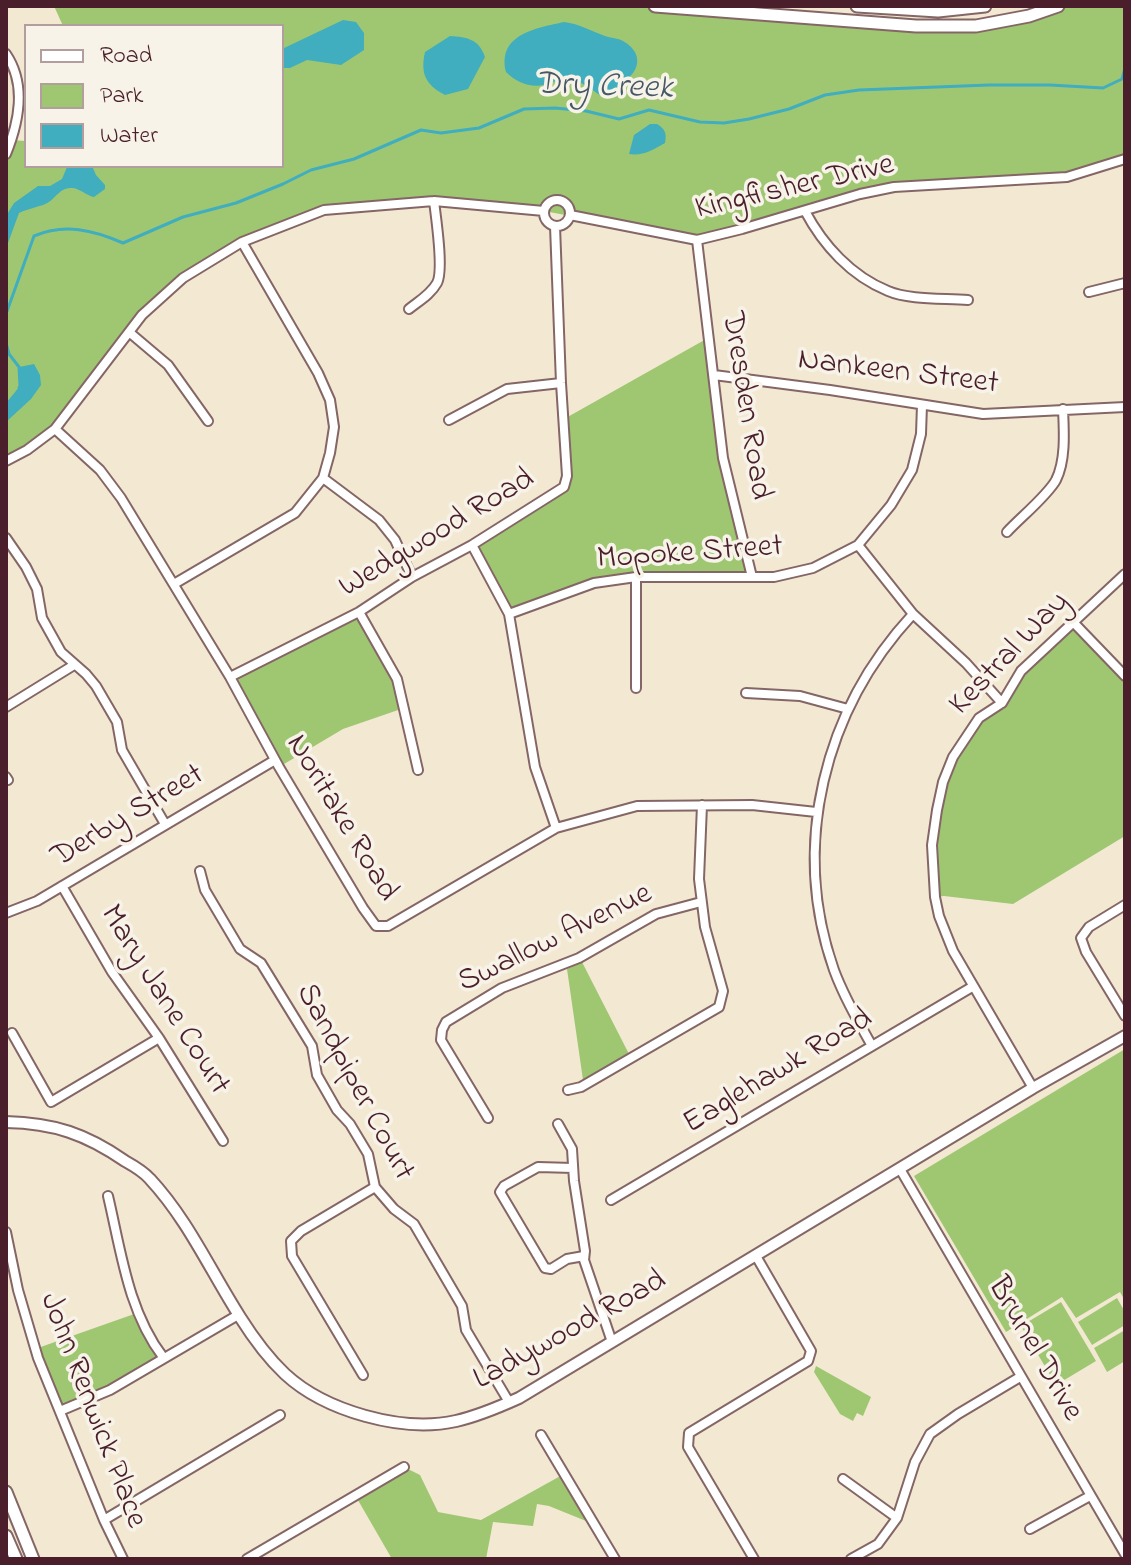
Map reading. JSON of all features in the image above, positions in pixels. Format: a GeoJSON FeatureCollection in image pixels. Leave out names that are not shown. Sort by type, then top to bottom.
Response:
{"type":"FeatureCollection","features":[{"type":"Feature","properties":{"kind":"main road"},"geometry":{"type":"LineString","coordinates":[[655,6],[729,9],[916,26],[976,26],[1029,16],[1058,6]]}},
{"type":"Feature","properties":{"kind":"main road"},"geometry":{"type":"LineString","coordinates":[[857,6],[938,11],[985,6]]}},
{"type":"Feature","properties":{"kind":"main road"},"geometry":{"type":"LineString","coordinates":[[7,1496],[33,1559]]}},
{"type":"Feature","properties":{"kind":"main road"},"geometry":{"type":"LineString","coordinates":[[6,1536],[16,1559]]}},
{"type":"Feature","properties":{"kind":"street"},"geometry":{"type":"LineString","coordinates":[[6,54],[18,81],[19,104],[17,124],[6,154]]}},
{"type":"Feature","properties":{"kind":"street","name":"Kingfisher Drive"},"geometry":{"type":"LineString","coordinates":[[570,215],[697,240],[894,187],[1067,177],[1125,159]]}},
{"type":"Feature","properties":{"kind":"street"},"geometry":{"type":"LineString","coordinates":[[557,200],[565,203],[570,215],[563,225],[555,226],[548,223],[544,211],[549,203],[557,200]]}},
{"type":"Feature","properties":{"kind":"street"},"geometry":{"type":"LineString","coordinates":[[6,461],[55,429],[142,315],[183,278],[242,242],[324,210],[434,201],[544,211]]}},
{"type":"Feature","properties":{"kind":"street"},"geometry":{"type":"LineString","coordinates":[[409,309],[439,281],[434,201]]}},
{"type":"Feature","properties":{"kind":"street"},"geometry":{"type":"LineString","coordinates":[[805,211],[818,235],[856,274],[889,292],[968,300]]}},
{"type":"Feature","properties":{"kind":"street","name":"Wedgwood Road"},"geometry":{"type":"LineString","coordinates":[[230,677],[359,612],[564,487],[567,476],[555,226]]}},
{"type":"Feature","properties":{"kind":"street","name":"Dresden Road"},"geometry":{"type":"LineString","coordinates":[[697,240],[723,458],[752,577]]}},
{"type":"Feature","properties":{"kind":"street"},"geometry":{"type":"LineString","coordinates":[[174,584],[295,513],[323,478],[330,453],[334,427],[330,400],[318,373],[242,242]]}},
{"type":"Feature","properties":{"kind":"street"},"geometry":{"type":"LineString","coordinates":[[1089,292],[1125,283]]}},
{"type":"Feature","properties":{"kind":"street"},"geometry":{"type":"LineString","coordinates":[[129,332],[168,365],[208,421]]}},
{"type":"Feature","properties":{"kind":"street","name":"Nankeen Street"},"geometry":{"type":"LineString","coordinates":[[714,375],[983,414],[1125,407]]}},
{"type":"Feature","properties":{"kind":"street"},"geometry":{"type":"LineString","coordinates":[[449,420],[507,389],[561,383]]}},
{"type":"Feature","properties":{"kind":"street","name":"Mopoke Street"},"geometry":{"type":"LineString","coordinates":[[509,614],[594,583],[636,577],[774,577],[813,568],[858,545],[891,505],[912,470],[921,434],[922,405]]}},
{"type":"Feature","properties":{"kind":"street"},"geometry":{"type":"LineString","coordinates":[[1007,532],[1054,484],[1059,473],[1064,439],[1063,409]]}},
{"type":"Feature","properties":{"kind":"street","name":"Noritake Road"},"geometry":{"type":"LineString","coordinates":[[55,429],[100,470],[121,498],[376,926],[388,926],[556,828],[637,806],[752,805],[816,812]]}},
{"type":"Feature","properties":{"kind":"street"},"geometry":{"type":"LineString","coordinates":[[323,478],[379,520],[395,540],[412,577]]}},
{"type":"Feature","properties":{"kind":"street"},"geometry":{"type":"LineString","coordinates":[[6,538],[37,589],[42,618],[61,652],[96,686],[117,722],[122,750],[165,824]]}},
{"type":"Feature","properties":{"kind":"street"},"geometry":{"type":"LineString","coordinates":[[472,545],[509,614],[535,767],[556,828]]}},
{"type":"Feature","properties":{"kind":"street"},"geometry":{"type":"LineString","coordinates":[[858,545],[913,614],[966,663],[1002,703]]}},
{"type":"Feature","properties":{"kind":"street","name":"Kestral Way"},"geometry":{"type":"LineString","coordinates":[[1033,1088],[972,987],[939,916],[932,845],[943,782],[953,757],[979,718],[1002,703],[1021,671],[1125,574]]}},
{"type":"Feature","properties":{"kind":"street"},"geometry":{"type":"LineString","coordinates":[[636,577],[636,688]]}},
{"type":"Feature","properties":{"kind":"street"},"geometry":{"type":"LineString","coordinates":[[359,612],[397,679],[418,770]]}},
{"type":"Feature","properties":{"kind":"street"},"geometry":{"type":"LineString","coordinates":[[872,1046],[845,997],[825,936],[815,872],[816,812],[830,754],[848,709],[890,639],[913,614]]}},
{"type":"Feature","properties":{"kind":"street"},"geometry":{"type":"LineString","coordinates":[[1074,623],[1125,676]]}},
{"type":"Feature","properties":{"kind":"street"},"geometry":{"type":"LineString","coordinates":[[6,707],[74,665]]}},
{"type":"Feature","properties":{"kind":"street"},"geometry":{"type":"LineString","coordinates":[[746,693],[800,696],[848,709]]}},
{"type":"Feature","properties":{"kind":"street","name":"Derby Street"},"geometry":{"type":"LineString","coordinates":[[6,913],[37,901],[275,760]]}},
{"type":"Feature","properties":{"kind":"street"},"geometry":{"type":"LineString","coordinates":[[568,1090],[581,1087],[719,1007],[723,991],[701,902],[699,857],[702,805]]}},
{"type":"Feature","properties":{"kind":"street","name":"Sandpiper Court"},"geometry":{"type":"LineString","coordinates":[[200,871],[205,890],[240,949],[261,963],[312,1046],[317,1075],[368,1154],[375,1187],[394,1209],[414,1224],[462,1306],[466,1330],[509,1402]]}},
{"type":"Feature","properties":{"kind":"street","name":"Mary Jane Court"},"geometry":{"type":"LineString","coordinates":[[62,886],[112,972],[159,1038],[223,1141]]}},
{"type":"Feature","properties":{"kind":"street","name":"Swallow Avenue"},"geometry":{"type":"LineString","coordinates":[[488,1118],[441,1040],[446,1022],[502,988],[579,958],[656,914],[701,902]]}},
{"type":"Feature","properties":{"kind":"street"},"geometry":{"type":"LineString","coordinates":[[1125,905],[1089,927],[1081,938],[1086,952],[1125,1016]]}},
{"type":"Feature","properties":{"kind":"street","name":"Eaglehawk Road"},"geometry":{"type":"LineString","coordinates":[[611,1200],[972,987]]}},
{"type":"Feature","properties":{"kind":"street"},"geometry":{"type":"LineString","coordinates":[[12,1033],[51,1102],[159,1038]]}},
{"type":"Feature","properties":{"kind":"street","name":"Ladywood Road"},"geometry":{"type":"LineString","coordinates":[[6,1122],[61,1128],[104,1146],[148,1176],[179,1213],[250,1332],[286,1374],[323,1401],[376,1419],[404,1424],[436,1424],[456,1421],[519,1398],[1033,1088],[1125,1036]]}},
{"type":"Feature","properties":{"kind":"street"},"geometry":{"type":"LineString","coordinates":[[558,1124],[572,1149],[585,1264],[612,1342]]}},
{"type":"Feature","properties":{"kind":"street"},"geometry":{"type":"LineString","coordinates":[[573,1168],[538,1167],[504,1186],[500,1192],[545,1268],[551,1269],[567,1259],[584,1256]]}},
{"type":"Feature","properties":{"kind":"street","name":"Brunel Drive"},"geometry":{"type":"LineString","coordinates":[[900,1169],[1125,1554]]}},
{"type":"Feature","properties":{"kind":"street"},"geometry":{"type":"LineString","coordinates":[[363,1375],[292,1256],[291,1241],[301,1231],[375,1187]]}},
{"type":"Feature","properties":{"kind":"street"},"geometry":{"type":"LineString","coordinates":[[108,1196],[137,1313],[163,1357]]}},
{"type":"Feature","properties":{"kind":"street","name":"John Renwick Place"},"geometry":{"type":"LineString","coordinates":[[6,1232],[35,1349],[104,1520],[123,1559]]}},
{"type":"Feature","properties":{"kind":"street"},"geometry":{"type":"LineString","coordinates":[[754,1559],[688,1447],[689,1433],[808,1361],[811,1351],[756,1256]]}},
{"type":"Feature","properties":{"kind":"street"},"geometry":{"type":"LineString","coordinates":[[60,1411],[110,1390],[238,1315]]}},
{"type":"Feature","properties":{"kind":"street"},"geometry":{"type":"LineString","coordinates":[[851,1559],[878,1544],[897,1518],[915,1462],[930,1434],[1020,1377]]}},
{"type":"Feature","properties":{"kind":"street"},"geometry":{"type":"LineString","coordinates":[[104,1520],[280,1415]]}},
{"type":"Feature","properties":{"kind":"street"},"geometry":{"type":"LineString","coordinates":[[541,1435],[615,1559]]}},
{"type":"Feature","properties":{"kind":"street"},"geometry":{"type":"LineString","coordinates":[[247,1559],[404,1467]]}},
{"type":"Feature","properties":{"kind":"street"},"geometry":{"type":"LineString","coordinates":[[843,1479],[897,1518]]}},
{"type":"Feature","properties":{"kind":"street"},"geometry":{"type":"LineString","coordinates":[[1030,1529],[1090,1496]]}},
{"type":"Feature","properties":{"kind":"green space"},"geometry":{"type":"Polygon","coordinates":[[[54,6],[655,6],[976,26],[1058,6],[1125,6],[1125,155],[1067,177],[894,187],[697,240],[544,211],[434,201],[324,210],[242,242],[183,278],[129,332],[55,429],[6,461],[6,151],[11,140],[24,141],[24,168],[284,168],[284,24],[62,24],[54,6]]]}},
{"type":"Feature","properties":{"kind":"green space"},"geometry":{"type":"Polygon","coordinates":[[[708,338],[723,458],[752,577],[636,577],[594,583],[509,614],[472,545],[564,487],[564,419],[708,338]]]}},
{"type":"Feature","properties":{"kind":"green space"},"geometry":{"type":"Polygon","coordinates":[[[359,612],[397,679],[404,708],[343,729],[279,767],[230,677],[359,612]]]}},
{"type":"Feature","properties":{"kind":"green space"},"geometry":{"type":"Polygon","coordinates":[[[1074,623],[1125,676],[1125,836],[1013,904],[935,897],[932,845],[943,782],[970,730],[994,709],[1021,671],[1074,623]]]}},
{"type":"Feature","properties":{"kind":"green space"},"geometry":{"type":"Polygon","coordinates":[[[582,962],[629,1054],[583,1080],[567,969],[582,962]]]}},
{"type":"Feature","properties":{"kind":"green space"},"geometry":{"type":"Polygon","coordinates":[[[1125,1049],[1125,1301],[1120,1292],[1076,1318],[1062,1297],[1006,1332],[914,1176],[1125,1049]]]}},
{"type":"Feature","properties":{"kind":"green space"},"geometry":{"type":"Polygon","coordinates":[[[1117,1298],[1125,1312],[1125,1325],[1092,1345],[1078,1322],[1117,1298]]]}},
{"type":"Feature","properties":{"kind":"green space"},"geometry":{"type":"Polygon","coordinates":[[[1061,1302],[1096,1361],[1056,1385],[1021,1326],[1061,1302]]]}},
{"type":"Feature","properties":{"kind":"green space"},"geometry":{"type":"Polygon","coordinates":[[[137,1313],[163,1357],[110,1390],[60,1411],[35,1349],[137,1313]]]}},
{"type":"Feature","properties":{"kind":"green space"},"geometry":{"type":"Polygon","coordinates":[[[1125,1330],[1125,1361],[1107,1372],[1094,1348],[1125,1330]]]}},
{"type":"Feature","properties":{"kind":"green space"},"geometry":{"type":"Polygon","coordinates":[[[816,1366],[871,1397],[863,1416],[857,1413],[853,1421],[840,1414],[814,1372],[816,1366]]]}},
{"type":"Feature","properties":{"kind":"green space"},"geometry":{"type":"Polygon","coordinates":[[[404,1467],[420,1475],[438,1512],[481,1520],[564,1474],[586,1521],[537,1504],[533,1526],[493,1522],[486,1559],[392,1559],[355,1495],[404,1467]]]}},
{"type":"Feature","properties":{"kind":"water"},"geometry":{"type":"Polygon","coordinates":[[[343,20],[356,22],[364,33],[364,50],[341,65],[307,60],[284,68],[284,48],[343,20]]]}},
{"type":"Feature","properties":{"kind":"water"},"geometry":{"type":"Polygon","coordinates":[[[564,22],[629,45],[636,55],[635,70],[611,92],[601,96],[571,79],[530,85],[506,72],[507,49],[513,41],[531,30],[564,22]]]}},
{"type":"Feature","properties":{"kind":"water"},"geometry":{"type":"Polygon","coordinates":[[[450,36],[472,40],[485,57],[468,89],[445,95],[426,78],[424,60],[425,52],[450,36]]]}},
{"type":"Feature","properties":{"kind":"water"},"geometry":{"type":"Polygon","coordinates":[[[650,124],[657,124],[664,130],[665,143],[643,153],[629,154],[634,135],[650,124]]]}},
{"type":"Feature","properties":{"kind":"water"},"geometry":{"type":"Polygon","coordinates":[[[67,168],[93,168],[105,189],[94,197],[67,188],[46,204],[19,213],[6,256],[6,216],[14,203],[38,186],[50,186],[62,179],[67,168]]]}},
{"type":"Feature","properties":{"kind":"water"},"geometry":{"type":"Polygon","coordinates":[[[34,364],[41,385],[6,422],[6,403],[20,386],[19,367],[34,364]]]}},
{"type":"Feature","properties":{"kind":"waterway","name":"Dry Creek"},"geometry":{"type":"LineString","coordinates":[[6,314],[34,236],[68,229],[123,243],[183,217],[236,203],[311,170],[354,159],[421,130],[441,133],[479,128],[524,109],[555,108],[619,119],[649,110],[700,122],[724,123],[789,109],[825,95],[859,90],[989,85],[1103,88],[1122,79],[1125,68]]}},
{"type":"Feature","properties":{"kind":"waterway","name":"Dry Creek"},"geometry":{"type":"LineString","coordinates":[[6,343],[9,354],[19,367],[19,388]]}}]}
